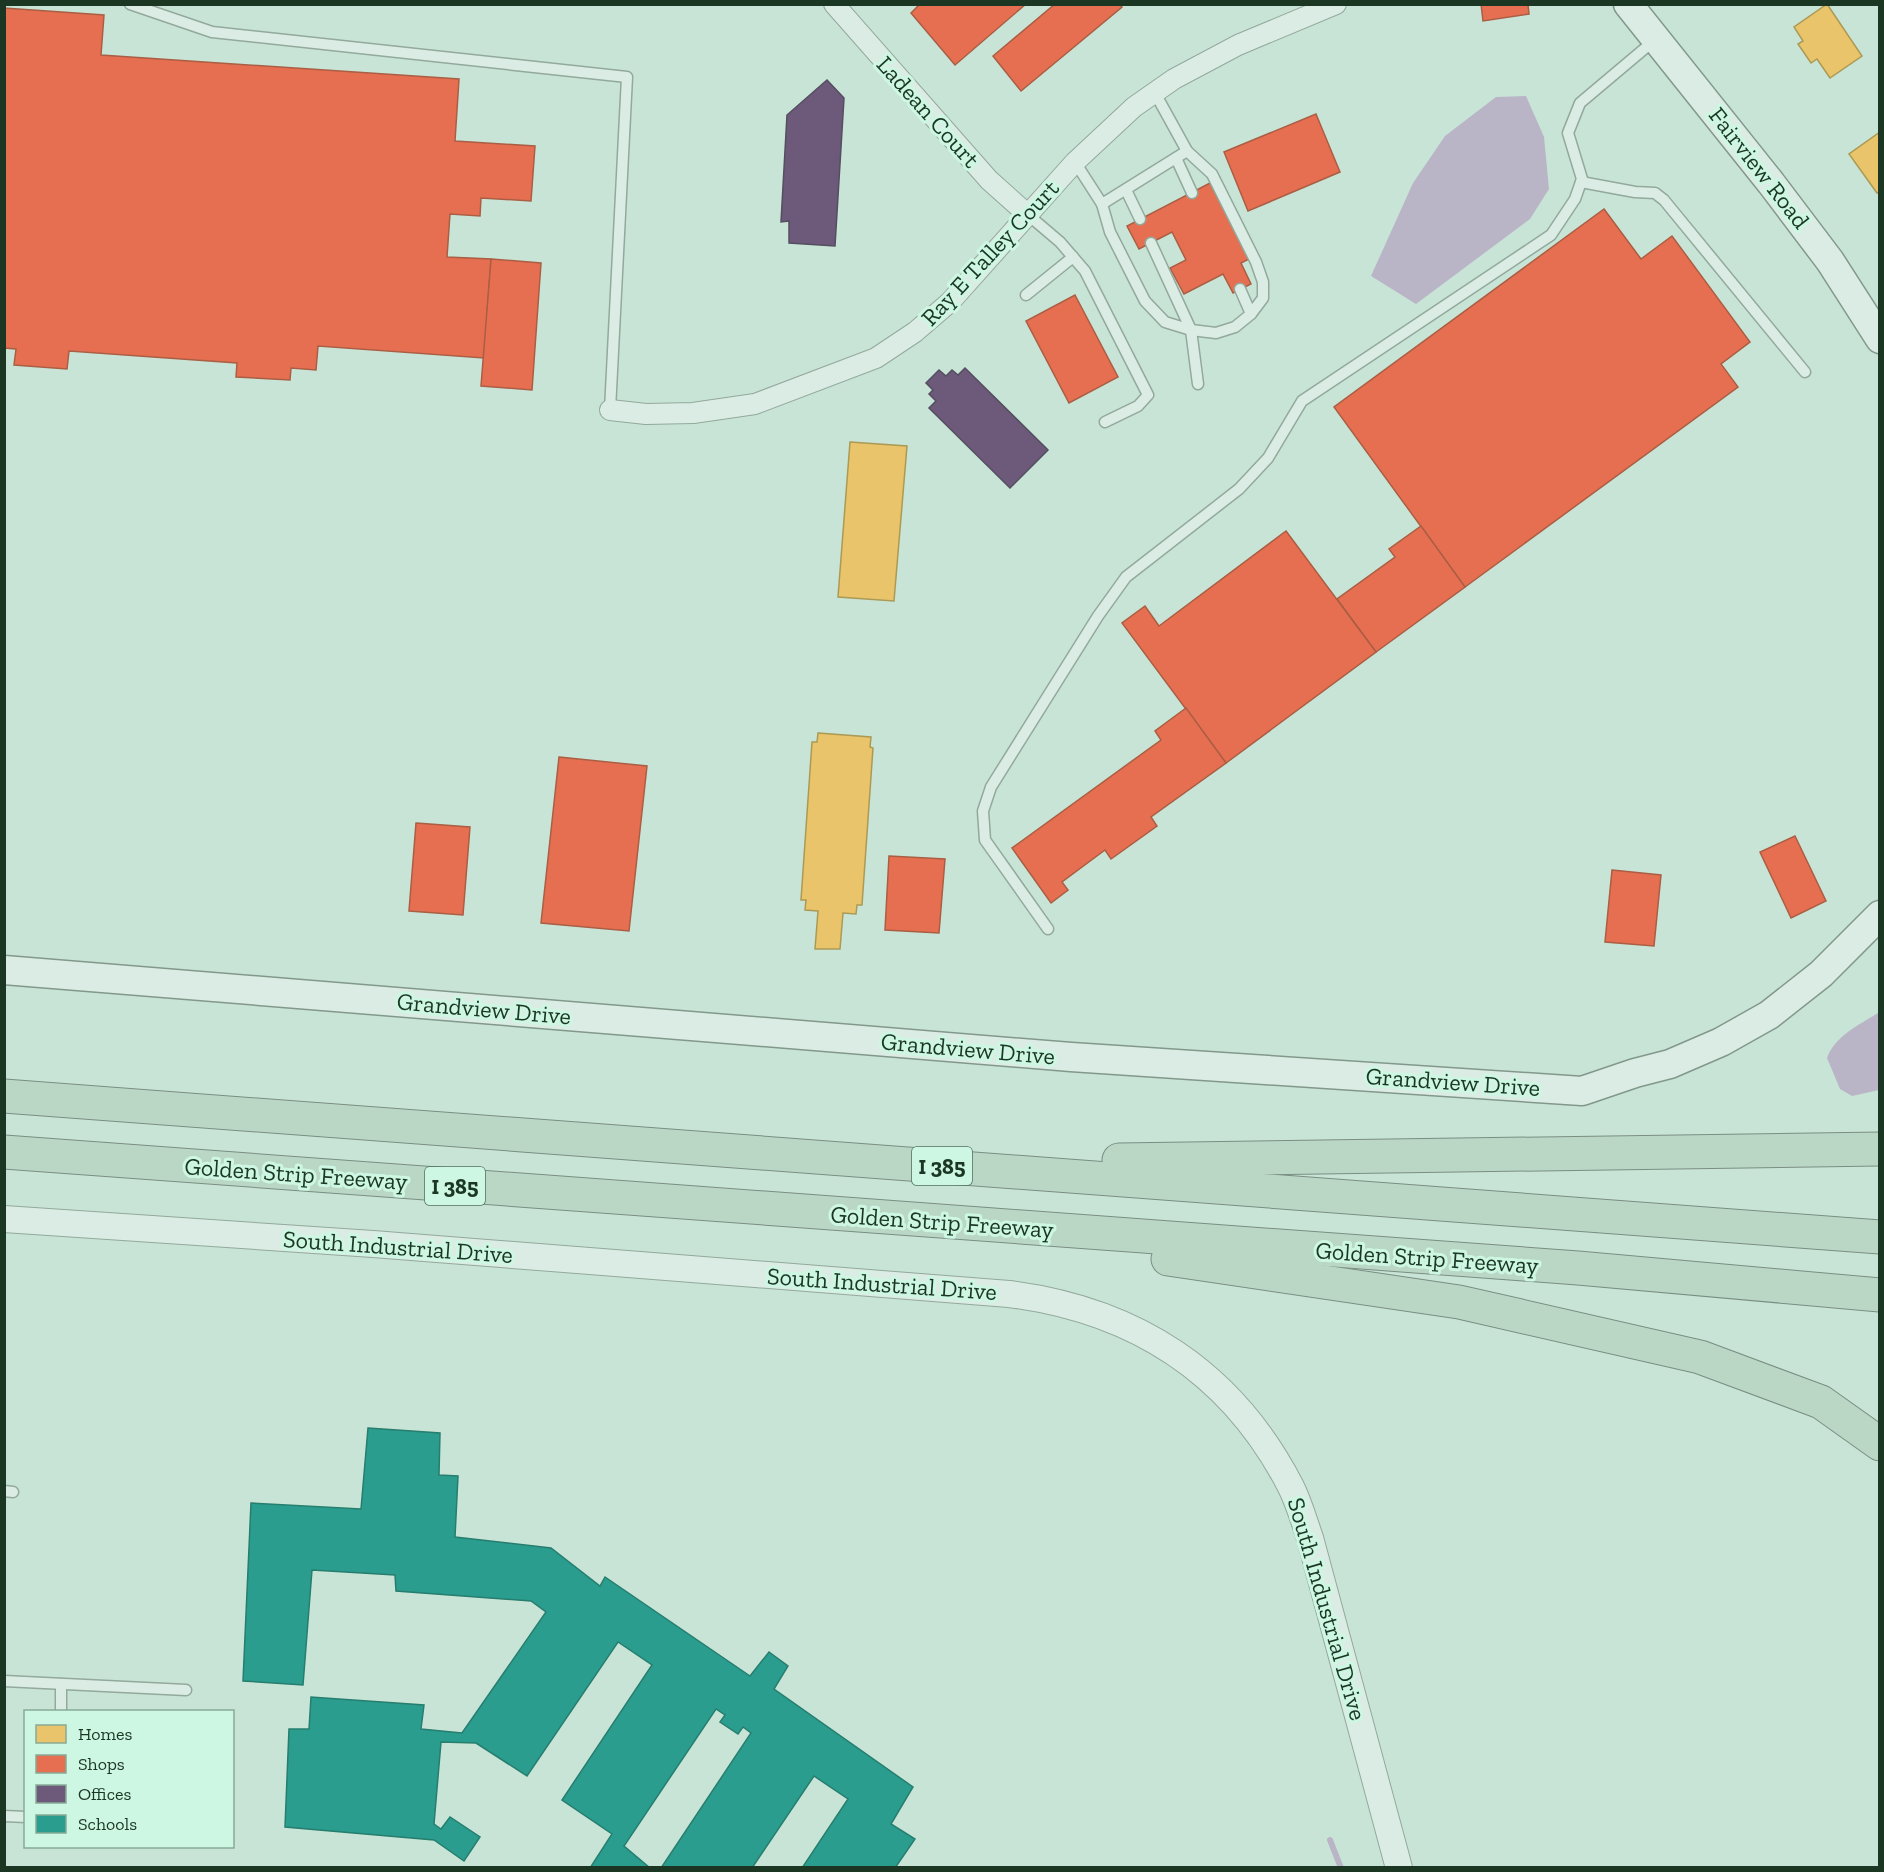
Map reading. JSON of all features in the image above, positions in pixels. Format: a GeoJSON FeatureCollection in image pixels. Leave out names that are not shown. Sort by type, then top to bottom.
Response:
{"type":"FeatureCollection","features":[{"type":"Feature","properties":{"kind":"highway","name":"I 385"},"geometry":{"type":"LineString","coordinates":[[4,1096],[1880,1237]]}},
{"type":"Feature","properties":{"kind":"highway"},"geometry":{"type":"LineString","coordinates":[[915,1164],[1880,1149]]}},
{"type":"Feature","properties":{"kind":"highway","name":"Golden Strip Freeway"},"geometry":{"type":"LineString","coordinates":[[4,1152],[1578,1268],[1880,1295]]}},
{"type":"Feature","properties":{"kind":"highway"},"geometry":{"type":"LineString","coordinates":[[905,1219],[1459,1302],[1688,1354],[1821,1402],[1880,1444]]}},
{"type":"Feature","properties":{"kind":"main road","name":"Fairview Road"},"geometry":{"type":"LineString","coordinates":[[1628,4],[1830,261],[1880,339]]}},
{"type":"Feature","properties":{"kind":"main road","name":"Grandview Drive"},"geometry":{"type":"LineString","coordinates":[[4,970],[1060,1056],[1582,1090],[1670,1064],[1721,1042],[1770,1015],[1821,974],[1880,915]]}},
{"type":"Feature","properties":{"kind":"street","name":"Ladean Court"},"geometry":{"type":"LineString","coordinates":[[834,4],[989,180],[1027,214]]}},
{"type":"Feature","properties":{"kind":"street","name":"Ray E Talley Court"},"geometry":{"type":"LineString","coordinates":[[610,410],[646,414],[693,413],[755,404],[865,363],[915,332],[950,302],[1075,162],[1134,107],[1174,79],[1238,45],[1336,4]]}},
{"type":"Feature","properties":{"kind":"street","name":"South Industrial Drive"},"geometry":{"type":"LineString","coordinates":[[4,1219],[373,1244],[1009,1294],[1042,1298],[1076,1306],[1130,1327],[1181,1356],[1224,1393],[1258,1432],[1292,1489],[1316,1558],[1399,1868]]}},
{"type":"Feature","properties":{"kind":"lane"},"geometry":{"type":"LineString","coordinates":[[130,4],[212,32],[627,77],[610,410]]}},
{"type":"Feature","properties":{"kind":"lane"},"geometry":{"type":"LineString","coordinates":[[1048,929],[985,840],[983,811],[991,786],[1098,616],[1126,578],[1239,489],[1261,466],[1302,401],[1551,235],[1575,199],[1582,179],[1568,133],[1580,103],[1656,39]]}},
{"type":"Feature","properties":{"kind":"lane"},"geometry":{"type":"LineString","coordinates":[[1075,162],[1102,204],[1110,232],[1145,301],[1165,322],[1191,330],[1216,333],[1234,327],[1251,314],[1263,298],[1263,282],[1256,262],[1212,174],[1187,151],[1155,93]]}},
{"type":"Feature","properties":{"kind":"lane"},"geometry":{"type":"LineString","coordinates":[[1102,204],[1187,151]]}},
{"type":"Feature","properties":{"kind":"lane"},"geometry":{"type":"LineString","coordinates":[[1176,158],[1192,192]]}},
{"type":"Feature","properties":{"kind":"lane"},"geometry":{"type":"LineString","coordinates":[[1581,182],[1635,192],[1655,193],[1664,200],[1805,372]]}},
{"type":"Feature","properties":{"kind":"lane"},"geometry":{"type":"LineString","coordinates":[[1126,190],[1140,219]]}},
{"type":"Feature","properties":{"kind":"lane"},"geometry":{"type":"LineString","coordinates":[[1027,214],[1060,242],[1084,271],[1148,395],[1138,406],[1105,422]]}},
{"type":"Feature","properties":{"kind":"lane"},"geometry":{"type":"LineString","coordinates":[[1151,243],[1191,330],[1198,384]]}},
{"type":"Feature","properties":{"kind":"lane"},"geometry":{"type":"LineString","coordinates":[[1026,295],[1073,257]]}},
{"type":"Feature","properties":{"kind":"lane"},"geometry":{"type":"LineString","coordinates":[[1240,290],[1251,314]]}},
{"type":"Feature","properties":{"kind":"lane"},"geometry":{"type":"LineString","coordinates":[[4,1681],[186,1690]]}},
{"type":"Feature","properties":{"kind":"lane"},"geometry":{"type":"LineString","coordinates":[[61,1684],[61,1710]]}},
{"type":"Feature","properties":{"kind":"lane"},"geometry":{"type":"LineString","coordinates":[[4,1816],[24,1817]]}},
{"type":"Feature","properties":{"kind":"shaded area"},"geometry":{"type":"Polygon","coordinates":[[[1526,96],[1544,137],[1549,189],[1530,219],[1416,304],[1371,276],[1413,183],[1445,136],[1496,97],[1526,96]]]}},
{"type":"Feature","properties":{"kind":"shaded area"},"geometry":{"type":"Polygon","coordinates":[[[1878,1013],[1879,1090],[1852,1096],[1840,1089],[1827,1058],[1842,1037],[1878,1013]]]}},
{"type":"Feature","properties":{"kind":"building: Homes"},"geometry":{"type":"Polygon","coordinates":[[[1827,4],[1862,56],[1830,78],[1817,59],[1811,63],[1798,44],[1803,41],[1794,27],[1827,4]]]}},
{"type":"Feature","properties":{"kind":"building: Homes"},"geometry":{"type":"Polygon","coordinates":[[[1880,132],[1880,192],[1877,193],[1849,154],[1880,132]]]}},
{"type":"Feature","properties":{"kind":"building: Homes"},"geometry":{"type":"Polygon","coordinates":[[[850,442],[907,446],[894,601],[838,597],[850,442]]]}},
{"type":"Feature","properties":{"kind":"building: Homes"},"geometry":{"type":"Polygon","coordinates":[[[818,733],[871,737],[870,747],[873,748],[862,905],[857,905],[856,914],[843,913],[840,949],[815,949],[818,911],[805,910],[806,900],[801,900],[812,742],[817,742],[818,733]]]}},
{"type":"Feature","properties":{"kind":"building: Shops"},"geometry":{"type":"Polygon","coordinates":[[[920,4],[1026,4],[955,65],[911,13],[920,4]]]}},
{"type":"Feature","properties":{"kind":"building: Shops"},"geometry":{"type":"Polygon","coordinates":[[[1055,4],[1120,4],[1122,7],[1021,91],[993,56],[1055,4]]]}},
{"type":"Feature","properties":{"kind":"building: Shops"},"geometry":{"type":"Polygon","coordinates":[[[1481,4],[1528,4],[1529,14],[1483,21],[1481,4]]]}},
{"type":"Feature","properties":{"kind":"building: Shops"},"geometry":{"type":"Polygon","coordinates":[[[4,8],[104,15],[101,55],[459,79],[455,141],[535,146],[531,201],[481,198],[480,216],[450,214],[447,257],[491,259],[484,358],[318,346],[316,370],[291,368],[290,380],[236,377],[237,363],[69,351],[67,369],[14,365],[16,349],[4,348],[4,8]]]}},
{"type":"Feature","properties":{"kind":"building: Shops"},"geometry":{"type":"Polygon","coordinates":[[[1316,114],[1340,172],[1248,211],[1224,152],[1316,114]]]}},
{"type":"Feature","properties":{"kind":"building: Shops"},"geometry":{"type":"Polygon","coordinates":[[[1210,183],[1249,259],[1241,263],[1251,284],[1233,293],[1223,274],[1184,294],[1170,268],[1186,260],[1172,232],[1139,249],[1127,226],[1210,183]]]}},
{"type":"Feature","properties":{"kind":"building: Shops"},"geometry":{"type":"Polygon","coordinates":[[[1604,209],[1641,259],[1672,236],[1750,342],[1721,364],[1738,387],[1465,587],[1334,407],[1604,209]]]}},
{"type":"Feature","properties":{"kind":"building: Shops"},"geometry":{"type":"Polygon","coordinates":[[[491,259],[541,263],[532,390],[481,386],[491,259]]]}},
{"type":"Feature","properties":{"kind":"building: Shops"},"geometry":{"type":"Polygon","coordinates":[[[1075,295],[1118,377],[1069,403],[1026,321],[1075,295]]]}},
{"type":"Feature","properties":{"kind":"building: Shops"},"geometry":{"type":"Polygon","coordinates":[[[1421,526],[1465,587],[1376,652],[1337,599],[1395,557],[1389,549],[1421,526]]]}},
{"type":"Feature","properties":{"kind":"building: Shops"},"geometry":{"type":"Polygon","coordinates":[[[1286,531],[1376,652],[1226,763],[1122,623],[1145,606],[1159,626],[1286,531]]]}},
{"type":"Feature","properties":{"kind":"building: Shops"},"geometry":{"type":"Polygon","coordinates":[[[1186,708],[1226,763],[1151,817],[1157,826],[1111,859],[1105,850],[1062,882],[1068,890],[1051,903],[1012,848],[1161,740],[1155,731],[1186,708]]]}},
{"type":"Feature","properties":{"kind":"building: Shops"},"geometry":{"type":"Polygon","coordinates":[[[559,757],[647,766],[629,931],[541,923],[559,757]]]}},
{"type":"Feature","properties":{"kind":"building: Shops"},"geometry":{"type":"Polygon","coordinates":[[[416,823],[470,827],[463,915],[409,911],[416,823]]]}},
{"type":"Feature","properties":{"kind":"building: Shops"},"geometry":{"type":"Polygon","coordinates":[[[1795,836],[1826,901],[1791,918],[1760,852],[1795,836]]]}},
{"type":"Feature","properties":{"kind":"building: Shops"},"geometry":{"type":"Polygon","coordinates":[[[889,856],[945,859],[939,933],[885,930],[889,856]]]}},
{"type":"Feature","properties":{"kind":"building: Shops"},"geometry":{"type":"Polygon","coordinates":[[[1612,870],[1661,875],[1654,946],[1605,942],[1612,870]]]}},
{"type":"Feature","properties":{"kind":"building: Offices"},"geometry":{"type":"Polygon","coordinates":[[[827,80],[844,98],[835,246],[789,243],[789,221],[781,222],[787,115],[827,80]]]}},
{"type":"Feature","properties":{"kind":"building: Offices"},"geometry":{"type":"Polygon","coordinates":[[[965,368],[1048,450],[1010,488],[929,408],[936,401],[929,394],[933,390],[926,383],[939,370],[946,376],[952,370],[958,375],[965,368]]]}},
{"type":"Feature","properties":{"kind":"building: Schools"},"geometry":{"type":"Polygon","coordinates":[[[368,1428],[440,1433],[439,1475],[458,1476],[455,1537],[551,1548],[600,1586],[605,1577],[750,1676],[769,1652],[788,1666],[774,1689],[913,1787],[891,1824],[915,1839],[895,1868],[802,1868],[848,1799],[814,1776],[752,1868],[661,1868],[751,1733],[743,1727],[738,1734],[720,1722],[725,1715],[716,1709],[624,1846],[650,1868],[590,1868],[612,1834],[562,1800],[652,1665],[618,1642],[527,1776],[476,1743],[441,1742],[434,1824],[441,1829],[450,1817],[480,1837],[464,1861],[434,1840],[285,1827],[289,1729],[309,1729],[311,1697],[424,1705],[421,1729],[462,1733],[546,1612],[531,1601],[396,1591],[395,1575],[312,1570],[303,1685],[243,1681],[251,1503],[361,1509],[368,1428]]]}},
{"type":"Feature","properties":{"kind":"waterway"},"geometry":{"type":"LineString","coordinates":[[1330,1840],[1341,1868]]}}]}
